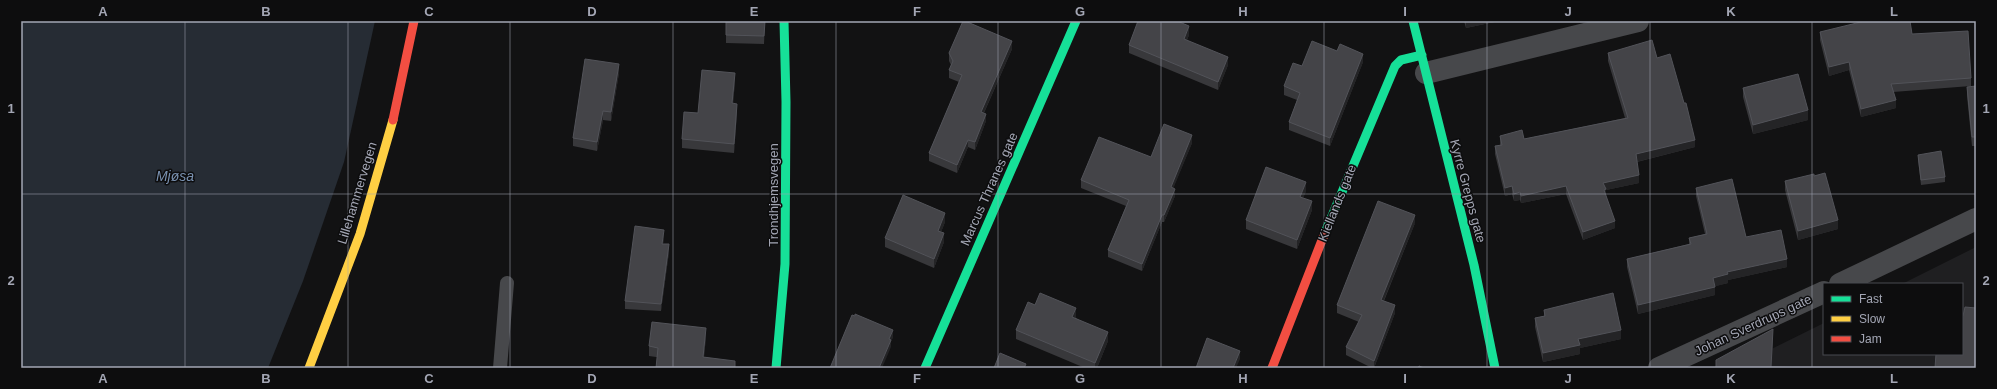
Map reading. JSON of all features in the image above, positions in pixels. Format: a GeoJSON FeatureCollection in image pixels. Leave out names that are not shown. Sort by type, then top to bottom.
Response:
{"type":"FeatureCollection","features":[{"type":"Feature","properties":{"kind":"main road","name":"Lillehammervegen"},"geometry":{"type":"LineString","coordinates":[[309,368],[348,270],[377,180],[399,92],[414,21]]}},
{"type":"Feature","properties":{"kind":"main road","name":"Trondhjemsvegen"},"geometry":{"type":"LineString","coordinates":[[776,368],[785,264],[786,102],[784,21]]}},
{"type":"Feature","properties":{"kind":"main road","name":"Marcus Thranes gate"},"geometry":{"type":"LineString","coordinates":[[925,368],[1076,21]]}},
{"type":"Feature","properties":{"kind":"main road","name":"Kyrre Grepps gate"},"geometry":{"type":"LineString","coordinates":[[1413,21],[1441,138],[1474,265],[1495,368]]}},
{"type":"Feature","properties":{"kind":"main road","name":"Kiellands gate"},"geometry":{"type":"LineString","coordinates":[[1272,368],[1308,274],[1395,66],[1401,60],[1424,64]]}},
{"type":"Feature","properties":{"kind":"street","name":"Kiellands gate"},"geometry":{"type":"LineString","coordinates":[[1424,64],[1638,21]]}},
{"type":"Feature","properties":{"kind":"street"},"geometry":{"type":"LineString","coordinates":[[1842,283],[1976,218]]}},
{"type":"Feature","properties":{"kind":"street","name":"Johan Sverdrups gate"},"geometry":{"type":"LineString","coordinates":[[1659,368],[1823,292]]}},
{"type":"Feature","properties":{"kind":"lane"},"geometry":{"type":"LineString","coordinates":[[500,368],[507,283]]}},
{"type":"Feature","properties":{"kind":"shaded area"},"geometry":{"type":"Polygon","coordinates":[[[1976,247],[1976,368],[1733,368],[1823,323],[1823,355],[1963,355],[1963,283],[1904,283],[1976,247]]]}},
{"type":"Feature","properties":{"kind":"water","name":"Mjøsa"},"geometry":{"type":"Polygon","coordinates":[[[21,21],[375,21],[344,162],[303,281],[268,368],[21,368],[21,21]]]}},
{"type":"Feature","properties":{"kind":"building"},"geometry":{"type":"Polygon","coordinates":[[[726,21],[765,21],[764,36],[726,35],[726,21]]]}},
{"type":"Feature","properties":{"kind":"building"},"geometry":{"type":"Polygon","coordinates":[[[963,21],[1012,41],[981,112],[986,114],[975,142],[968,140],[957,165],[929,153],[962,75],[949,70],[953,61],[949,53],[963,21]]]}},
{"type":"Feature","properties":{"kind":"building"},"geometry":{"type":"Polygon","coordinates":[[[1138,21],[1177,21],[1189,26],[1184,39],[1228,57],[1218,82],[1129,45],[1138,21]]]}},
{"type":"Feature","properties":{"kind":"building"},"geometry":{"type":"Polygon","coordinates":[[[1865,21],[1910,21],[1912,34],[1968,31],[1971,78],[1891,84],[1896,100],[1861,109],[1849,62],[1829,67],[1820,32],[1865,21]]]}},
{"type":"Feature","properties":{"kind":"building"},"geometry":{"type":"Polygon","coordinates":[[[1652,40],[1657,58],[1670,54],[1684,103],[1686,103],[1695,140],[1636,154],[1639,175],[1603,183],[1615,221],[1583,232],[1566,186],[1521,196],[1520,192],[1514,194],[1512,186],[1505,188],[1495,146],[1502,145],[1500,136],[1522,130],[1524,139],[1628,118],[1608,53],[1652,40]]]}},
{"type":"Feature","properties":{"kind":"building"},"geometry":{"type":"Polygon","coordinates":[[[1312,41],[1337,51],[1340,44],[1363,54],[1330,138],[1289,122],[1300,93],[1284,86],[1293,63],[1302,66],[1312,41]]]}},
{"type":"Feature","properties":{"kind":"building"},"geometry":{"type":"Polygon","coordinates":[[[585,59],[619,64],[611,112],[603,111],[597,142],[573,138],[585,59]]]}},
{"type":"Feature","properties":{"kind":"building"},"geometry":{"type":"Polygon","coordinates":[[[702,70],[735,73],[732,103],[737,104],[734,144],[682,139],[684,112],[698,113],[702,70]]]}},
{"type":"Feature","properties":{"kind":"building"},"geometry":{"type":"Polygon","coordinates":[[[1798,74],[1808,110],[1753,125],[1743,88],[1798,74]]]}},
{"type":"Feature","properties":{"kind":"building"},"geometry":{"type":"Polygon","coordinates":[[[1976,86],[1976,137],[1972,137],[1967,87],[1976,86]]]}},
{"type":"Feature","properties":{"kind":"building"},"geometry":{"type":"Polygon","coordinates":[[[1164,124],[1192,135],[1171,187],[1175,189],[1164,215],[1162,215],[1142,264],[1108,250],[1129,200],[1081,180],[1099,137],[1151,157],[1164,124]]]}},
{"type":"Feature","properties":{"kind":"building"},"geometry":{"type":"Polygon","coordinates":[[[1941,151],[1945,177],[1921,180],[1918,155],[1941,151]]]}},
{"type":"Feature","properties":{"kind":"building"},"geometry":{"type":"Polygon","coordinates":[[[1266,167],[1306,182],[1300,197],[1312,201],[1297,240],[1246,220],[1266,167]]]}},
{"type":"Feature","properties":{"kind":"building"},"geometry":{"type":"Polygon","coordinates":[[[1825,173],[1838,220],[1798,231],[1785,181],[1825,173]]]}},
{"type":"Feature","properties":{"kind":"building"},"geometry":{"type":"Polygon","coordinates":[[[1732,179],[1746,237],[1781,230],[1787,259],[1727,272],[1728,274],[1713,278],[1715,287],[1638,305],[1627,259],[1691,244],[1689,238],[1707,234],[1696,188],[1732,179]]]}},
{"type":"Feature","properties":{"kind":"building"},"geometry":{"type":"Polygon","coordinates":[[[903,195],[945,213],[938,231],[944,233],[934,259],[885,238],[903,195]]]}},
{"type":"Feature","properties":{"kind":"building"},"geometry":{"type":"Polygon","coordinates":[[[1378,201],[1415,215],[1381,300],[1395,305],[1374,361],[1346,347],[1362,315],[1337,305],[1378,201]]]}},
{"type":"Feature","properties":{"kind":"building"},"geometry":{"type":"Polygon","coordinates":[[[635,226],[664,230],[662,244],[669,244],[661,304],[625,301],[635,226]]]}},
{"type":"Feature","properties":{"kind":"building"},"geometry":{"type":"Polygon","coordinates":[[[1040,293],[1076,308],[1072,317],[1108,332],[1095,363],[1016,330],[1028,302],[1035,305],[1040,293]]]}},
{"type":"Feature","properties":{"kind":"building"},"geometry":{"type":"Polygon","coordinates":[[[1613,293],[1621,330],[1578,339],[1580,345],[1543,353],[1535,318],[1545,316],[1544,310],[1613,293]]]}},
{"type":"Feature","properties":{"kind":"building"},"geometry":{"type":"Polygon","coordinates":[[[1965,307],[1976,308],[1976,368],[1935,368],[1936,355],[1963,355],[1963,316],[1965,307]]]}},
{"type":"Feature","properties":{"kind":"building"},"geometry":{"type":"Polygon","coordinates":[[[855,314],[893,330],[889,339],[891,340],[879,368],[830,368],[852,315],[855,316],[855,314]]]}},
{"type":"Feature","properties":{"kind":"building"},"geometry":{"type":"Polygon","coordinates":[[[652,322],[706,328],[703,357],[735,361],[735,368],[656,368],[658,348],[649,346],[652,322]]]}},
{"type":"Feature","properties":{"kind":"building"},"geometry":{"type":"Polygon","coordinates":[[[1773,329],[1771,367],[1813,368],[1713,368],[1716,367],[1716,360],[1773,329]]]}},
{"type":"Feature","properties":{"kind":"building"},"geometry":{"type":"Polygon","coordinates":[[[1207,338],[1240,351],[1233,368],[1196,368],[1207,338]]]}},
{"type":"Feature","properties":{"kind":"building"},"geometry":{"type":"Polygon","coordinates":[[[1000,353],[1026,364],[1024,368],[994,368],[1000,353]]]}},
{"type":"Feature","properties":{"kind":"traffic: fast"},"geometry":{"type":"LineString","coordinates":[[776,368],[785,264],[786,102],[784,21]]}},
{"type":"Feature","properties":{"kind":"traffic: fast"},"geometry":{"type":"LineString","coordinates":[[925,368],[1076,21]]}},
{"type":"Feature","properties":{"kind":"traffic: fast"},"geometry":{"type":"LineString","coordinates":[[1413,21],[1474,265],[1495,368]]}},
{"type":"Feature","properties":{"kind":"traffic: fast"},"geometry":{"type":"LineString","coordinates":[[1324,235],[1395,66],[1401,60],[1422,55]]}},
{"type":"Feature","properties":{"kind":"traffic: slow"},"geometry":{"type":"LineString","coordinates":[[309,368],[360,234],[393,120]]}},
{"type":"Feature","properties":{"kind":"traffic: jam"},"geometry":{"type":"LineString","coordinates":[[393,120],[414,21]]}},
{"type":"Feature","properties":{"kind":"traffic: jam"},"geometry":{"type":"LineString","coordinates":[[1272,368],[1324,235]]}}]}
